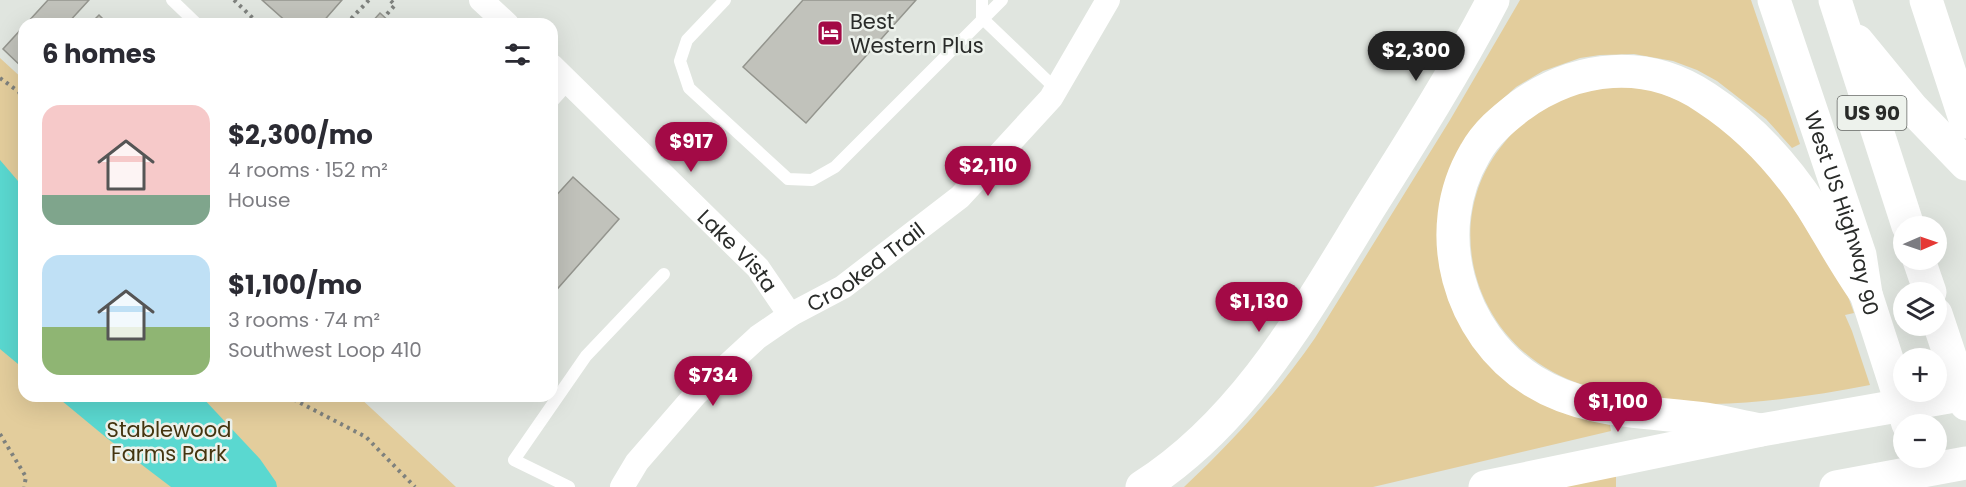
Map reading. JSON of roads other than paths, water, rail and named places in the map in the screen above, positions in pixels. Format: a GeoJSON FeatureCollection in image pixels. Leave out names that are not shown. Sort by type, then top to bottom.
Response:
{"type":"FeatureCollection","features":[{"type":"Feature","properties":{"kind":"main road"},"geometry":{"type":"LineString","coordinates":[[1142,487],[1180,459],[1205,436],[1239,401],[1274,357],[1382,189],[1476,33],[1493,0]]}},
{"type":"Feature","properties":{"kind":"main road","name":"West US Highway 90"},"geometry":{"type":"LineString","coordinates":[[1774,0],[1860,255],[1866,294],[1905,414]]}},
{"type":"Feature","properties":{"kind":"main road"},"geometry":{"type":"LineString","coordinates":[[1828,0],[1878,68],[1912,108],[1966,164]]}},
{"type":"Feature","properties":{"kind":"main road","name":"US 90"},"geometry":{"type":"LineString","coordinates":[[1835,0],[1905,216]]}},
{"type":"Feature","properties":{"kind":"main road"},"geometry":{"type":"LineString","coordinates":[[1926,0],[1966,122]]}},
{"type":"Feature","properties":{"kind":"main road"},"geometry":{"type":"LineString","coordinates":[[1761,430],[1705,419],[1630,412],[1573,399],[1534,381],[1500,354],[1482,334],[1467,306],[1454,256],[1457,201],[1463,177],[1482,142],[1498,124],[1526,102],[1574,77],[1622,71],[1655,75],[1676,82],[1711,101],[1765,146],[1800,189],[1848,269],[1866,294]]}},
{"type":"Feature","properties":{"kind":"main road"},"geometry":{"type":"LineString","coordinates":[[1943,336],[1966,404]]}},
{"type":"Feature","properties":{"kind":"main road"},"geometry":{"type":"LineString","coordinates":[[1485,487],[1761,430],[1966,394]]}},
{"type":"Feature","properties":{"kind":"main road"},"geometry":{"type":"LineString","coordinates":[[1836,487],[1966,462]]}},
{"type":"Feature","properties":{"kind":"main road"},"geometry":{"type":"LineString","coordinates":[[1922,468],[1928,487]]}},
{"type":"Feature","properties":{"kind":"street"},"geometry":{"type":"LineString","coordinates":[[481,0],[500,18]]}},
{"type":"Feature","properties":{"kind":"street","name":"Crooked Trail"},"geometry":{"type":"LineString","coordinates":[[622,487],[638,462],[696,394],[758,337],[790,315],[843,287],[960,197],[1051,98],[1108,0]]}},
{"type":"Feature","properties":{"kind":"street","name":"Lake Vista"},"geometry":{"type":"LineString","coordinates":[[558,71],[758,268],[790,315]]}},
{"type":"Feature","properties":{"kind":"lane"},"geometry":{"type":"LineString","coordinates":[[172,0],[191,18]]}},
{"type":"Feature","properties":{"kind":"lane"},"geometry":{"type":"LineString","coordinates":[[725,0],[687,40],[680,62],[688,88],[788,179],[812,180],[835,167],[1002,0]]}},
{"type":"Feature","properties":{"kind":"lane"},"geometry":{"type":"LineString","coordinates":[[982,0],[982,18],[1056,89]]}},
{"type":"Feature","properties":{"kind":"lane"},"geometry":{"type":"LineString","coordinates":[[558,95],[570,82]]}},
{"type":"Feature","properties":{"kind":"lane"},"geometry":{"type":"LineString","coordinates":[[558,396],[586,356],[664,274]]}},
{"type":"Feature","properties":{"kind":"lane"},"geometry":{"type":"LineString","coordinates":[[554,402],[514,460],[568,487]]}},
{"type":"Feature","properties":{"kind":"water"},"geometry":{"type":"Polygon","coordinates":[[[0,160],[18,181],[18,364],[0,349],[0,160]]]}},
{"type":"Feature","properties":{"kind":"water"},"geometry":{"type":"Polygon","coordinates":[[[63,402],[207,402],[260,459],[277,487],[171,487],[63,402]]]}},
{"type":"Feature","properties":{"kind":"place","name":"Best Western Plus"},"geometry":{"type":"Point","coordinates":[830,33]}},
{"type":"Feature","properties":{"kind":"park label","name":"Stablewood Farms Park"},"geometry":{"type":"Point","coordinates":[169,441]}}]}
